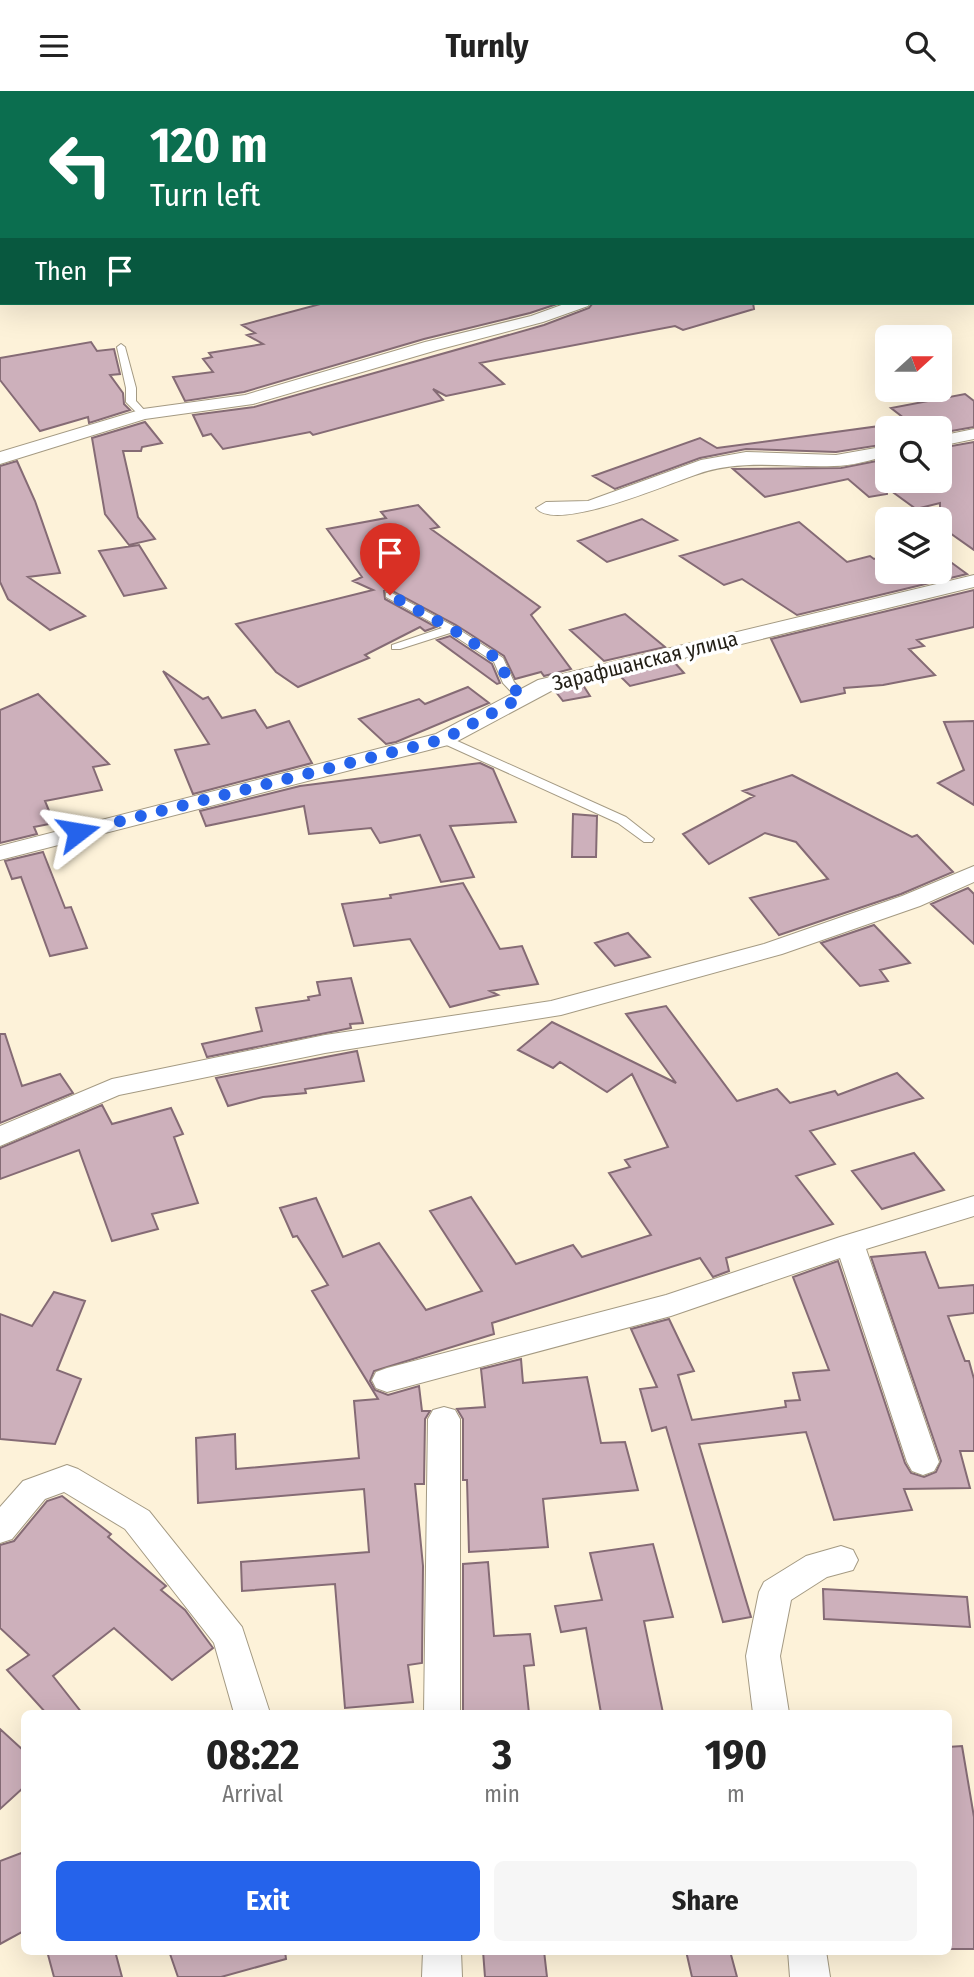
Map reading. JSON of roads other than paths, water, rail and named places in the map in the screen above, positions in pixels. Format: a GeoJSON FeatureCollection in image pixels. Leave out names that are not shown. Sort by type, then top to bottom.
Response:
{"type":"FeatureCollection","features":[{"type":"Feature","properties":{"kind":"street"},"geometry":{"type":"LineString","coordinates":[[0,458],[143,414],[247,400],[431,346],[537,319],[576,305]]}},
{"type":"Feature","properties":{"kind":"street"},"geometry":{"type":"LineString","coordinates":[[952,439],[974,434]]}},
{"type":"Feature","properties":{"kind":"street"},"geometry":{"type":"LineString","coordinates":[[546,508],[590,507],[701,466],[746,458],[836,461],[875,453]]}},
{"type":"Feature","properties":{"kind":"street","name":"Зарафшанская улица"},"geometry":{"type":"LineString","coordinates":[[0,853],[444,739],[546,685],[974,581]]}},
{"type":"Feature","properties":{"kind":"street"},"geometry":{"type":"LineString","coordinates":[[0,1137],[112,1088],[325,1044],[552,1009],[773,949],[911,901],[974,873]]}},
{"type":"Feature","properties":{"kind":"street"},"geometry":{"type":"LineString","coordinates":[[387,1380],[671,1305],[850,1244],[974,1206]]}},
{"type":"Feature","properties":{"kind":"street"},"geometry":{"type":"LineString","coordinates":[[850,1244],[923,1462]]}},
{"type":"Feature","properties":{"kind":"street"},"geometry":{"type":"LineString","coordinates":[[442,1710],[444,1419]]}},
{"type":"Feature","properties":{"kind":"street"},"geometry":{"type":"LineString","coordinates":[[0,1530],[34,1490],[67,1478],[137,1520],[230,1637],[251,1710]]}},
{"type":"Feature","properties":{"kind":"street"},"geometry":{"type":"LineString","coordinates":[[771,1710],[762,1656],[776,1592],[818,1566],[841,1560]]}},
{"type":"Feature","properties":{"kind":"street"},"geometry":{"type":"LineString","coordinates":[[442,1955],[442,1977]]}},
{"type":"Feature","properties":{"kind":"street"},"geometry":{"type":"LineString","coordinates":[[807,1955],[810,1977]]}},
{"type":"Feature","properties":{"kind":"lane"},"geometry":{"type":"LineString","coordinates":[[121,347],[131,388],[131,402],[143,414]]}},
{"type":"Feature","properties":{"kind":"lane"},"geometry":{"type":"LineString","coordinates":[[390,595],[452,629],[499,660],[509,683],[522,697]]}},
{"type":"Feature","properties":{"kind":"lane"},"geometry":{"type":"LineString","coordinates":[[396,647],[452,629]]}},
{"type":"Feature","properties":{"kind":"lane"},"geometry":{"type":"LineString","coordinates":[[444,739],[622,820],[648,839]]}}]}
